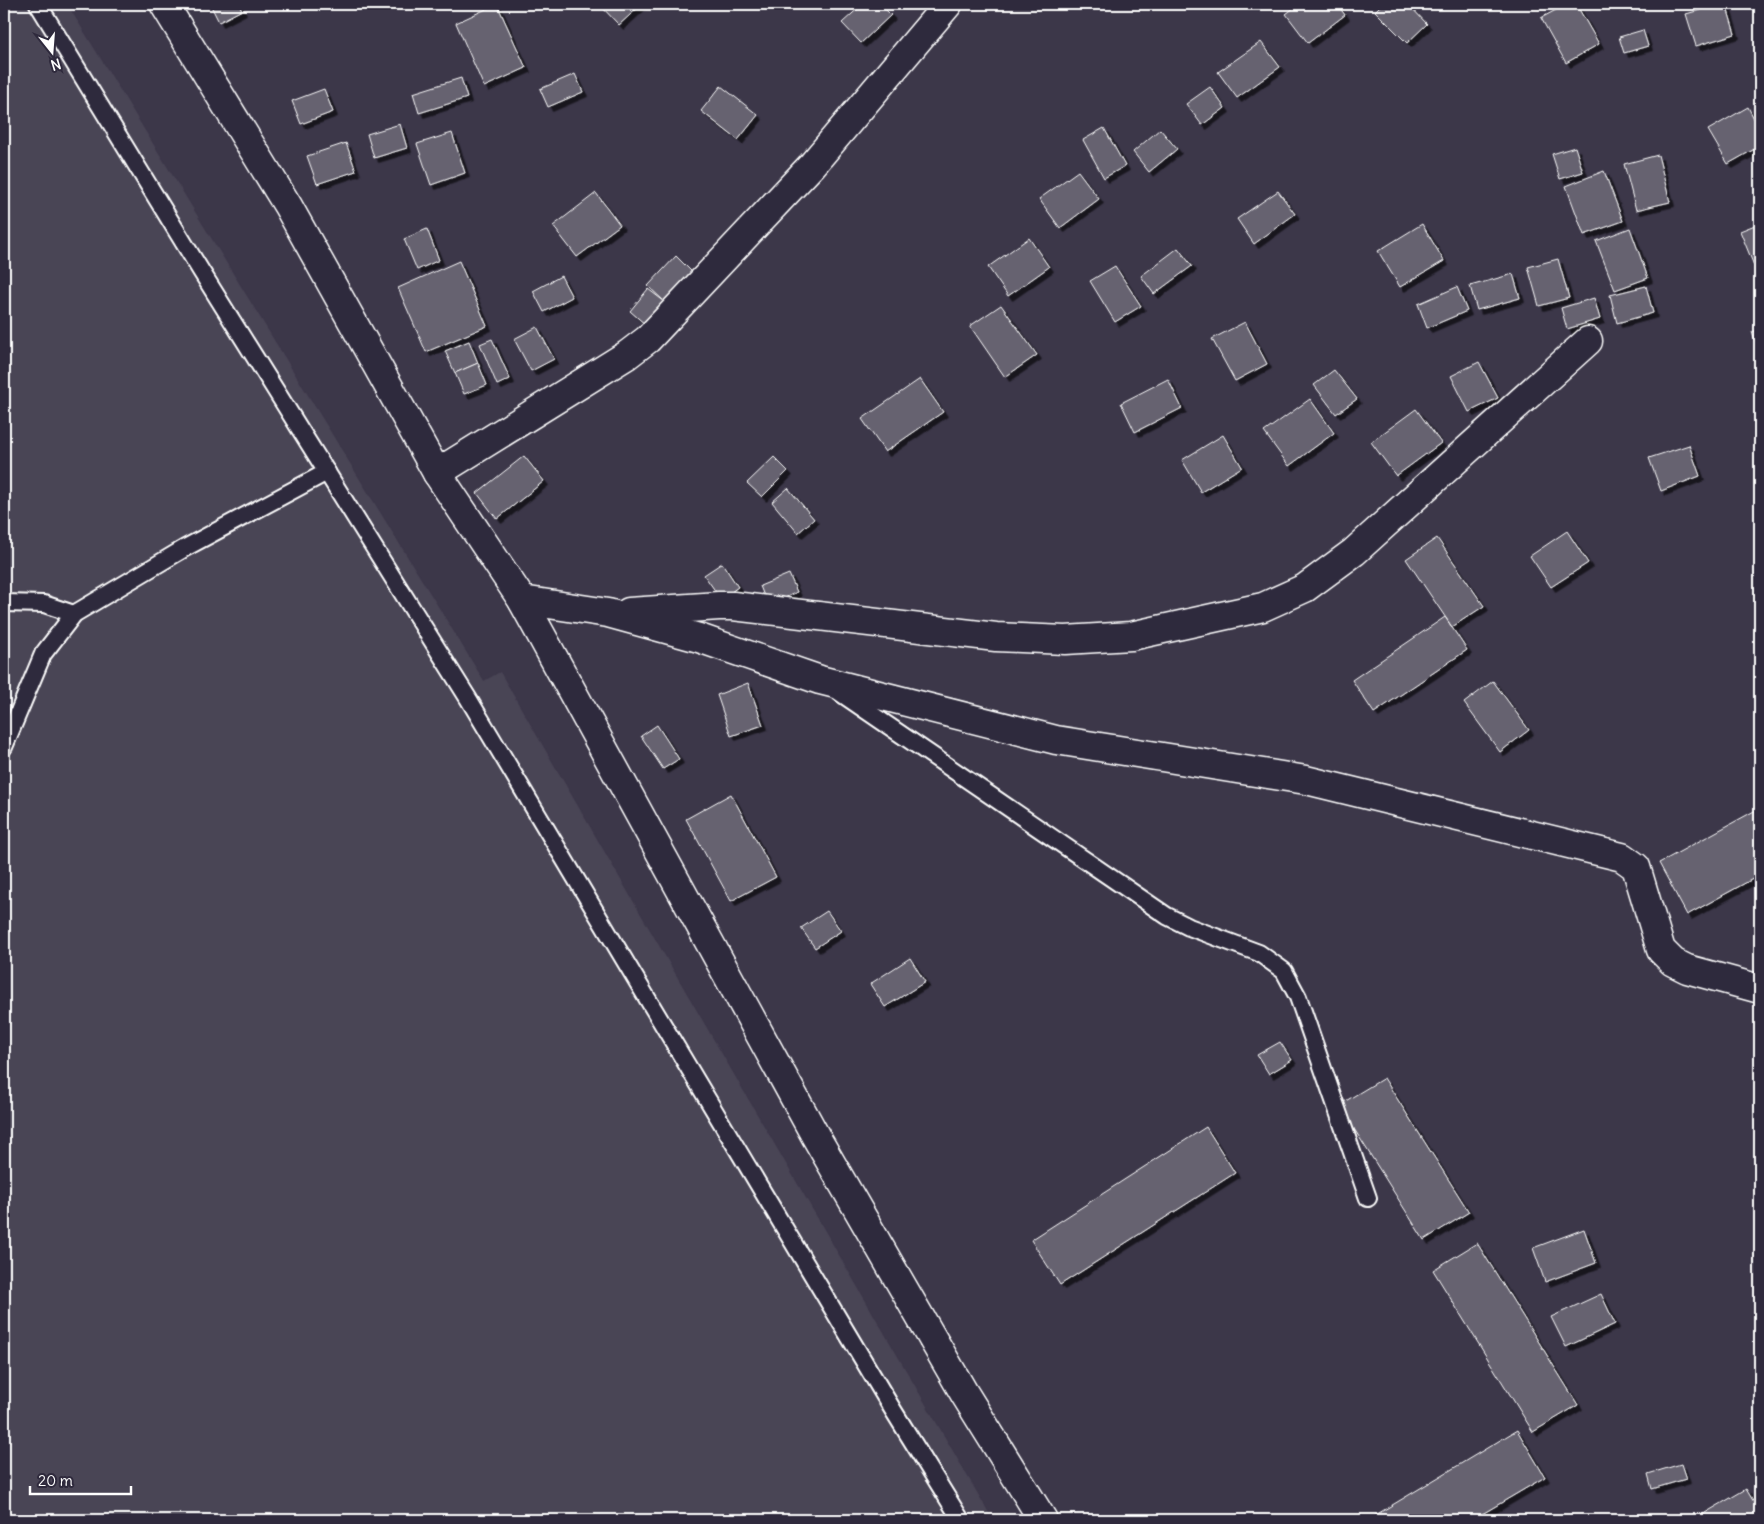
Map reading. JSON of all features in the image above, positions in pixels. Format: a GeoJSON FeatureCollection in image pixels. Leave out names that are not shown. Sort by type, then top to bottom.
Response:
{"type":"FeatureCollection","features":[{"type":"Feature","properties":{"kind":"street"},"geometry":{"type":"LineString","coordinates":[[164,4],[288,206],[437,473],[522,600],[816,1137],[964,1393],[1043,1520]]}},
{"type":"Feature","properties":{"kind":"street"},"geometry":{"type":"LineString","coordinates":[[437,473],[627,355],[648,339],[813,164],[948,4]]}},
{"type":"Feature","properties":{"kind":"street"},"geometry":{"type":"LineString","coordinates":[[608,613],[733,606],[996,638],[1065,640],[1131,636],[1263,607],[1305,588],[1354,552],[1588,341]]}},
{"type":"Feature","properties":{"kind":"street"},"geometry":{"type":"LineString","coordinates":[[522,600],[608,613],[699,638],[820,680],[1056,740],[1306,780],[1622,856],[1636,867],[1661,950],[1673,962],[1687,969],[1760,990]]}},
{"type":"Feature","properties":{"kind":"lane"},"geometry":{"type":"LineString","coordinates":[[38,4],[201,271],[468,698],[893,1410],[962,1520]]}},
{"type":"Feature","properties":{"kind":"lane"},"geometry":{"type":"LineString","coordinates":[[4,747],[43,654],[74,614],[185,548],[327,472]]}},
{"type":"Feature","properties":{"kind":"lane"},"geometry":{"type":"LineString","coordinates":[[4,603],[44,604],[74,614]]}},
{"type":"Feature","properties":{"kind":"lane"},"geometry":{"type":"LineString","coordinates":[[820,680],[1167,916],[1189,927],[1259,953],[1284,971],[1298,997],[1368,1198]]}},
{"type":"Feature","properties":{"kind":"shaded area"},"geometry":{"type":"Polygon","coordinates":[[[4,4],[67,4],[484,681],[500,672],[993,1520],[4,1520],[4,4]]]}},
{"type":"Feature","properties":{"kind":"building"},"geometry":{"type":"Polygon","coordinates":[[[210,4],[239,4],[242,10],[219,22],[210,4]]]}},
{"type":"Feature","properties":{"kind":"building"},"geometry":{"type":"Polygon","coordinates":[[[497,4],[526,68],[484,87],[456,23],[497,4]]]}},
{"type":"Feature","properties":{"kind":"building"},"geometry":{"type":"Polygon","coordinates":[[[599,4],[642,4],[619,25],[599,4]]]}},
{"type":"Feature","properties":{"kind":"building"},"geometry":{"type":"Polygon","coordinates":[[[863,4],[880,4],[891,15],[861,43],[842,23],[863,4]]]}},
{"type":"Feature","properties":{"kind":"building"},"geometry":{"type":"Polygon","coordinates":[[[1299,4],[1337,4],[1345,15],[1308,43],[1286,14],[1299,4]]]}},
{"type":"Feature","properties":{"kind":"building"},"geometry":{"type":"Polygon","coordinates":[[[1382,4],[1408,4],[1427,24],[1407,43],[1375,11],[1382,4]]]}},
{"type":"Feature","properties":{"kind":"building"},"geometry":{"type":"Polygon","coordinates":[[[1567,4],[1576,4],[1599,44],[1566,63],[1541,18],[1567,4]]]}},
{"type":"Feature","properties":{"kind":"building"},"geometry":{"type":"Polygon","coordinates":[[[1726,4],[1735,34],[1696,46],[1686,14],[1726,4]]]}},
{"type":"Feature","properties":{"kind":"building"},"geometry":{"type":"Polygon","coordinates":[[[1643,30],[1648,46],[1624,53],[1619,37],[1643,30]]]}},
{"type":"Feature","properties":{"kind":"building"},"geometry":{"type":"Polygon","coordinates":[[[1261,42],[1280,67],[1237,98],[1218,72],[1261,42]]]}},
{"type":"Feature","properties":{"kind":"building"},"geometry":{"type":"Polygon","coordinates":[[[575,74],[583,92],[548,107],[540,89],[575,74]]]}},
{"type":"Feature","properties":{"kind":"building"},"geometry":{"type":"Polygon","coordinates":[[[461,78],[467,98],[419,113],[413,93],[461,78]]]}},
{"type":"Feature","properties":{"kind":"building"},"geometry":{"type":"Polygon","coordinates":[[[721,86],[758,115],[738,140],[701,111],[721,86]]]}},
{"type":"Feature","properties":{"kind":"building"},"geometry":{"type":"Polygon","coordinates":[[[1210,87],[1225,108],[1202,125],[1186,104],[1210,87]]]}},
{"type":"Feature","properties":{"kind":"building"},"geometry":{"type":"Polygon","coordinates":[[[324,89],[333,112],[301,124],[292,101],[324,89]]]}},
{"type":"Feature","properties":{"kind":"building"},"geometry":{"type":"Polygon","coordinates":[[[1748,107],[1760,130],[1760,146],[1728,164],[1708,130],[1748,107]]]}},
{"type":"Feature","properties":{"kind":"building"},"geometry":{"type":"Polygon","coordinates":[[[400,124],[407,148],[374,158],[367,134],[400,124]]]}},
{"type":"Feature","properties":{"kind":"building"},"geometry":{"type":"Polygon","coordinates":[[[1104,128],[1125,166],[1104,178],[1083,140],[1104,128]]]}},
{"type":"Feature","properties":{"kind":"building"},"geometry":{"type":"Polygon","coordinates":[[[1160,129],[1177,149],[1149,172],[1133,152],[1160,129]]]}},
{"type":"Feature","properties":{"kind":"building"},"geometry":{"type":"Polygon","coordinates":[[[452,133],[465,173],[431,185],[417,144],[452,133]]]}},
{"type":"Feature","properties":{"kind":"building"},"geometry":{"type":"Polygon","coordinates":[[[346,143],[356,171],[317,184],[307,156],[346,143]]]}},
{"type":"Feature","properties":{"kind":"building"},"geometry":{"type":"Polygon","coordinates":[[[1575,147],[1583,172],[1560,179],[1552,154],[1575,147]]]}},
{"type":"Feature","properties":{"kind":"building"},"geometry":{"type":"Polygon","coordinates":[[[1658,155],[1670,202],[1636,210],[1624,164],[1658,155]]]}},
{"type":"Feature","properties":{"kind":"building"},"geometry":{"type":"Polygon","coordinates":[[[1078,171],[1099,199],[1060,228],[1039,199],[1078,171]]]}},
{"type":"Feature","properties":{"kind":"building"},"geometry":{"type":"Polygon","coordinates":[[[1604,171],[1623,221],[1584,235],[1566,186],[1604,171]]]}},
{"type":"Feature","properties":{"kind":"building"},"geometry":{"type":"Polygon","coordinates":[[[1278,191],[1295,214],[1254,244],[1237,219],[1278,191]]]}},
{"type":"Feature","properties":{"kind":"building"},"geometry":{"type":"Polygon","coordinates":[[[596,193],[620,225],[577,257],[553,226],[596,193]]]}},
{"type":"Feature","properties":{"kind":"building"},"geometry":{"type":"Polygon","coordinates":[[[1760,223],[1760,266],[1755,268],[1740,231],[1760,223]]]}},
{"type":"Feature","properties":{"kind":"building"},"geometry":{"type":"Polygon","coordinates":[[[1422,224],[1444,261],[1400,287],[1378,251],[1422,224]]]}},
{"type":"Feature","properties":{"kind":"building"},"geometry":{"type":"Polygon","coordinates":[[[1630,228],[1648,278],[1615,290],[1596,241],[1630,228]]]}},
{"type":"Feature","properties":{"kind":"building"},"geometry":{"type":"Polygon","coordinates":[[[427,229],[439,260],[417,270],[404,239],[427,229]]]}},
{"type":"Feature","properties":{"kind":"building"},"geometry":{"type":"Polygon","coordinates":[[[1029,238],[1049,267],[1008,296],[988,267],[1029,238]]]}},
{"type":"Feature","properties":{"kind":"building"},"geometry":{"type":"Polygon","coordinates":[[[1178,248],[1192,266],[1154,294],[1141,276],[1178,248]]]}},
{"type":"Feature","properties":{"kind":"building"},"geometry":{"type":"Polygon","coordinates":[[[676,256],[693,273],[665,302],[648,286],[676,256]]]}},
{"type":"Feature","properties":{"kind":"building"},"geometry":{"type":"Polygon","coordinates":[[[1558,259],[1569,298],[1539,306],[1528,267],[1558,259]]]}},
{"type":"Feature","properties":{"kind":"building"},"geometry":{"type":"Polygon","coordinates":[[[459,261],[487,326],[426,352],[398,288],[459,261]]]}},
{"type":"Feature","properties":{"kind":"building"},"geometry":{"type":"Polygon","coordinates":[[[1115,266],[1141,306],[1115,322],[1090,281],[1115,266]]]}},
{"type":"Feature","properties":{"kind":"building"},"geometry":{"type":"Polygon","coordinates":[[[1513,274],[1520,298],[1477,310],[1470,286],[1513,274]]]}},
{"type":"Feature","properties":{"kind":"building"},"geometry":{"type":"Polygon","coordinates":[[[561,276],[572,297],[544,312],[533,291],[561,276]]]}},
{"type":"Feature","properties":{"kind":"building"},"geometry":{"type":"Polygon","coordinates":[[[1646,286],[1653,313],[1617,323],[1610,295],[1646,286]]]}},
{"type":"Feature","properties":{"kind":"building"},"geometry":{"type":"Polygon","coordinates":[[[1457,287],[1467,311],[1427,328],[1418,304],[1457,287]]]}},
{"type":"Feature","properties":{"kind":"building"},"geometry":{"type":"Polygon","coordinates":[[[648,289],[665,302],[646,325],[630,311],[648,289]]]}},
{"type":"Feature","properties":{"kind":"building"},"geometry":{"type":"Polygon","coordinates":[[[1594,298],[1600,319],[1567,329],[1561,308],[1594,298]]]}},
{"type":"Feature","properties":{"kind":"building"},"geometry":{"type":"Polygon","coordinates":[[[1001,305],[1037,355],[1005,377],[970,326],[1001,305]]]}},
{"type":"Feature","properties":{"kind":"building"},"geometry":{"type":"Polygon","coordinates":[[[1245,322],[1267,364],[1235,381],[1212,339],[1245,322]]]}},
{"type":"Feature","properties":{"kind":"building"},"geometry":{"type":"Polygon","coordinates":[[[537,327],[554,359],[531,371],[514,339],[537,327]]]}},
{"type":"Feature","properties":{"kind":"building"},"geometry":{"type":"Polygon","coordinates":[[[1760,329],[1760,357],[1752,332],[1760,329]]]}},
{"type":"Feature","properties":{"kind":"building"},"geometry":{"type":"Polygon","coordinates":[[[492,339],[510,379],[497,385],[480,344],[492,339]]]}},
{"type":"Feature","properties":{"kind":"building"},"geometry":{"type":"Polygon","coordinates":[[[469,341],[478,363],[455,373],[445,351],[469,341]]]}},
{"type":"Feature","properties":{"kind":"building"},"geometry":{"type":"Polygon","coordinates":[[[1479,362],[1498,398],[1469,412],[1451,376],[1479,362]]]}},
{"type":"Feature","properties":{"kind":"building"},"geometry":{"type":"Polygon","coordinates":[[[478,363],[487,385],[464,394],[455,373],[478,363]]]}},
{"type":"Feature","properties":{"kind":"building"},"geometry":{"type":"Polygon","coordinates":[[[1334,370],[1357,399],[1336,414],[1314,385],[1334,370]]]}},
{"type":"Feature","properties":{"kind":"building"},"geometry":{"type":"Polygon","coordinates":[[[920,379],[943,412],[885,452],[862,419],[920,379]]]}},
{"type":"Feature","properties":{"kind":"building"},"geometry":{"type":"Polygon","coordinates":[[[1168,379],[1182,408],[1135,432],[1121,403],[1168,379]]]}},
{"type":"Feature","properties":{"kind":"building"},"geometry":{"type":"Polygon","coordinates":[[[1310,399],[1334,433],[1289,466],[1264,432],[1310,399]]]}},
{"type":"Feature","properties":{"kind":"building"},"geometry":{"type":"Polygon","coordinates":[[[1416,409],[1441,443],[1396,476],[1371,442],[1416,409]]]}},
{"type":"Feature","properties":{"kind":"building"},"geometry":{"type":"Polygon","coordinates":[[[1223,435],[1242,467],[1201,492],[1182,460],[1223,435]]]}},
{"type":"Feature","properties":{"kind":"building"},"geometry":{"type":"Polygon","coordinates":[[[1689,445],[1700,476],[1661,491],[1649,458],[1689,445]]]}},
{"type":"Feature","properties":{"kind":"building"},"geometry":{"type":"Polygon","coordinates":[[[524,456],[544,481],[497,519],[477,493],[524,456]]]}},
{"type":"Feature","properties":{"kind":"building"},"geometry":{"type":"Polygon","coordinates":[[[774,457],[788,471],[762,497],[747,483],[774,457]]]}},
{"type":"Feature","properties":{"kind":"building"},"geometry":{"type":"Polygon","coordinates":[[[788,488],[814,519],[798,533],[772,502],[788,488]]]}},
{"type":"Feature","properties":{"kind":"building"},"geometry":{"type":"Polygon","coordinates":[[[1567,531],[1588,563],[1551,587],[1530,556],[1567,531]]]}},
{"type":"Feature","properties":{"kind":"building"},"geometry":{"type":"Polygon","coordinates":[[[1437,538],[1484,606],[1452,627],[1406,559],[1437,538]]]}},
{"type":"Feature","properties":{"kind":"building"},"geometry":{"type":"Polygon","coordinates":[[[722,563],[738,587],[721,599],[704,575],[722,563]]]}},
{"type":"Feature","properties":{"kind":"building"},"geometry":{"type":"Polygon","coordinates":[[[789,574],[797,592],[768,606],[760,586],[789,574]]]}},
{"type":"Feature","properties":{"kind":"building"},"geometry":{"type":"Polygon","coordinates":[[[1445,617],[1467,650],[1374,713],[1352,680],[1445,617]]]}},
{"type":"Feature","properties":{"kind":"building"},"geometry":{"type":"Polygon","coordinates":[[[1493,681],[1529,730],[1500,752],[1464,703],[1493,681]]]}},
{"type":"Feature","properties":{"kind":"building"},"geometry":{"type":"Polygon","coordinates":[[[748,683],[763,725],[731,736],[717,695],[748,683]]]}},
{"type":"Feature","properties":{"kind":"building"},"geometry":{"type":"Polygon","coordinates":[[[657,725],[679,759],[663,769],[641,736],[657,725]]]}},
{"type":"Feature","properties":{"kind":"building"},"geometry":{"type":"Polygon","coordinates":[[[731,794],[776,877],[731,901],[686,819],[731,794]]]}},
{"type":"Feature","properties":{"kind":"building"},"geometry":{"type":"Polygon","coordinates":[[[1758,809],[1760,812],[1760,875],[1687,915],[1659,863],[1758,809]]]}},
{"type":"Feature","properties":{"kind":"building"},"geometry":{"type":"Polygon","coordinates":[[[827,911],[841,931],[815,948],[801,928],[827,911]]]}},
{"type":"Feature","properties":{"kind":"building"},"geometry":{"type":"Polygon","coordinates":[[[910,958],[925,982],[885,1007],[870,984],[910,958]]]}},
{"type":"Feature","properties":{"kind":"building"},"geometry":{"type":"Polygon","coordinates":[[[1280,1042],[1292,1060],[1269,1074],[1257,1055],[1280,1042]]]}},
{"type":"Feature","properties":{"kind":"building"},"geometry":{"type":"Polygon","coordinates":[[[1384,1078],[1469,1212],[1424,1240],[1339,1105],[1384,1078]]]}},
{"type":"Feature","properties":{"kind":"building"},"geometry":{"type":"Polygon","coordinates":[[[1206,1127],[1235,1173],[1060,1285],[1031,1240],[1206,1127]]]}},
{"type":"Feature","properties":{"kind":"building"},"geometry":{"type":"Polygon","coordinates":[[[1584,1229],[1596,1263],[1545,1282],[1533,1248],[1584,1229]]]}},
{"type":"Feature","properties":{"kind":"building"},"geometry":{"type":"Polygon","coordinates":[[[1477,1243],[1578,1405],[1533,1432],[1433,1270],[1477,1243]]]}},
{"type":"Feature","properties":{"kind":"building"},"geometry":{"type":"Polygon","coordinates":[[[1601,1294],[1615,1324],[1566,1347],[1551,1317],[1601,1294]]]}},
{"type":"Feature","properties":{"kind":"building"},"geometry":{"type":"Polygon","coordinates":[[[1517,1430],[1545,1477],[1472,1520],[1376,1520],[1374,1516],[1517,1430]]]}},
{"type":"Feature","properties":{"kind":"building"},"geometry":{"type":"Polygon","coordinates":[[[1681,1464],[1686,1479],[1652,1489],[1648,1474],[1681,1464]]]}},
{"type":"Feature","properties":{"kind":"building"},"geometry":{"type":"Polygon","coordinates":[[[1746,1489],[1760,1512],[1760,1520],[1693,1520],[1746,1489]]]}}]}
